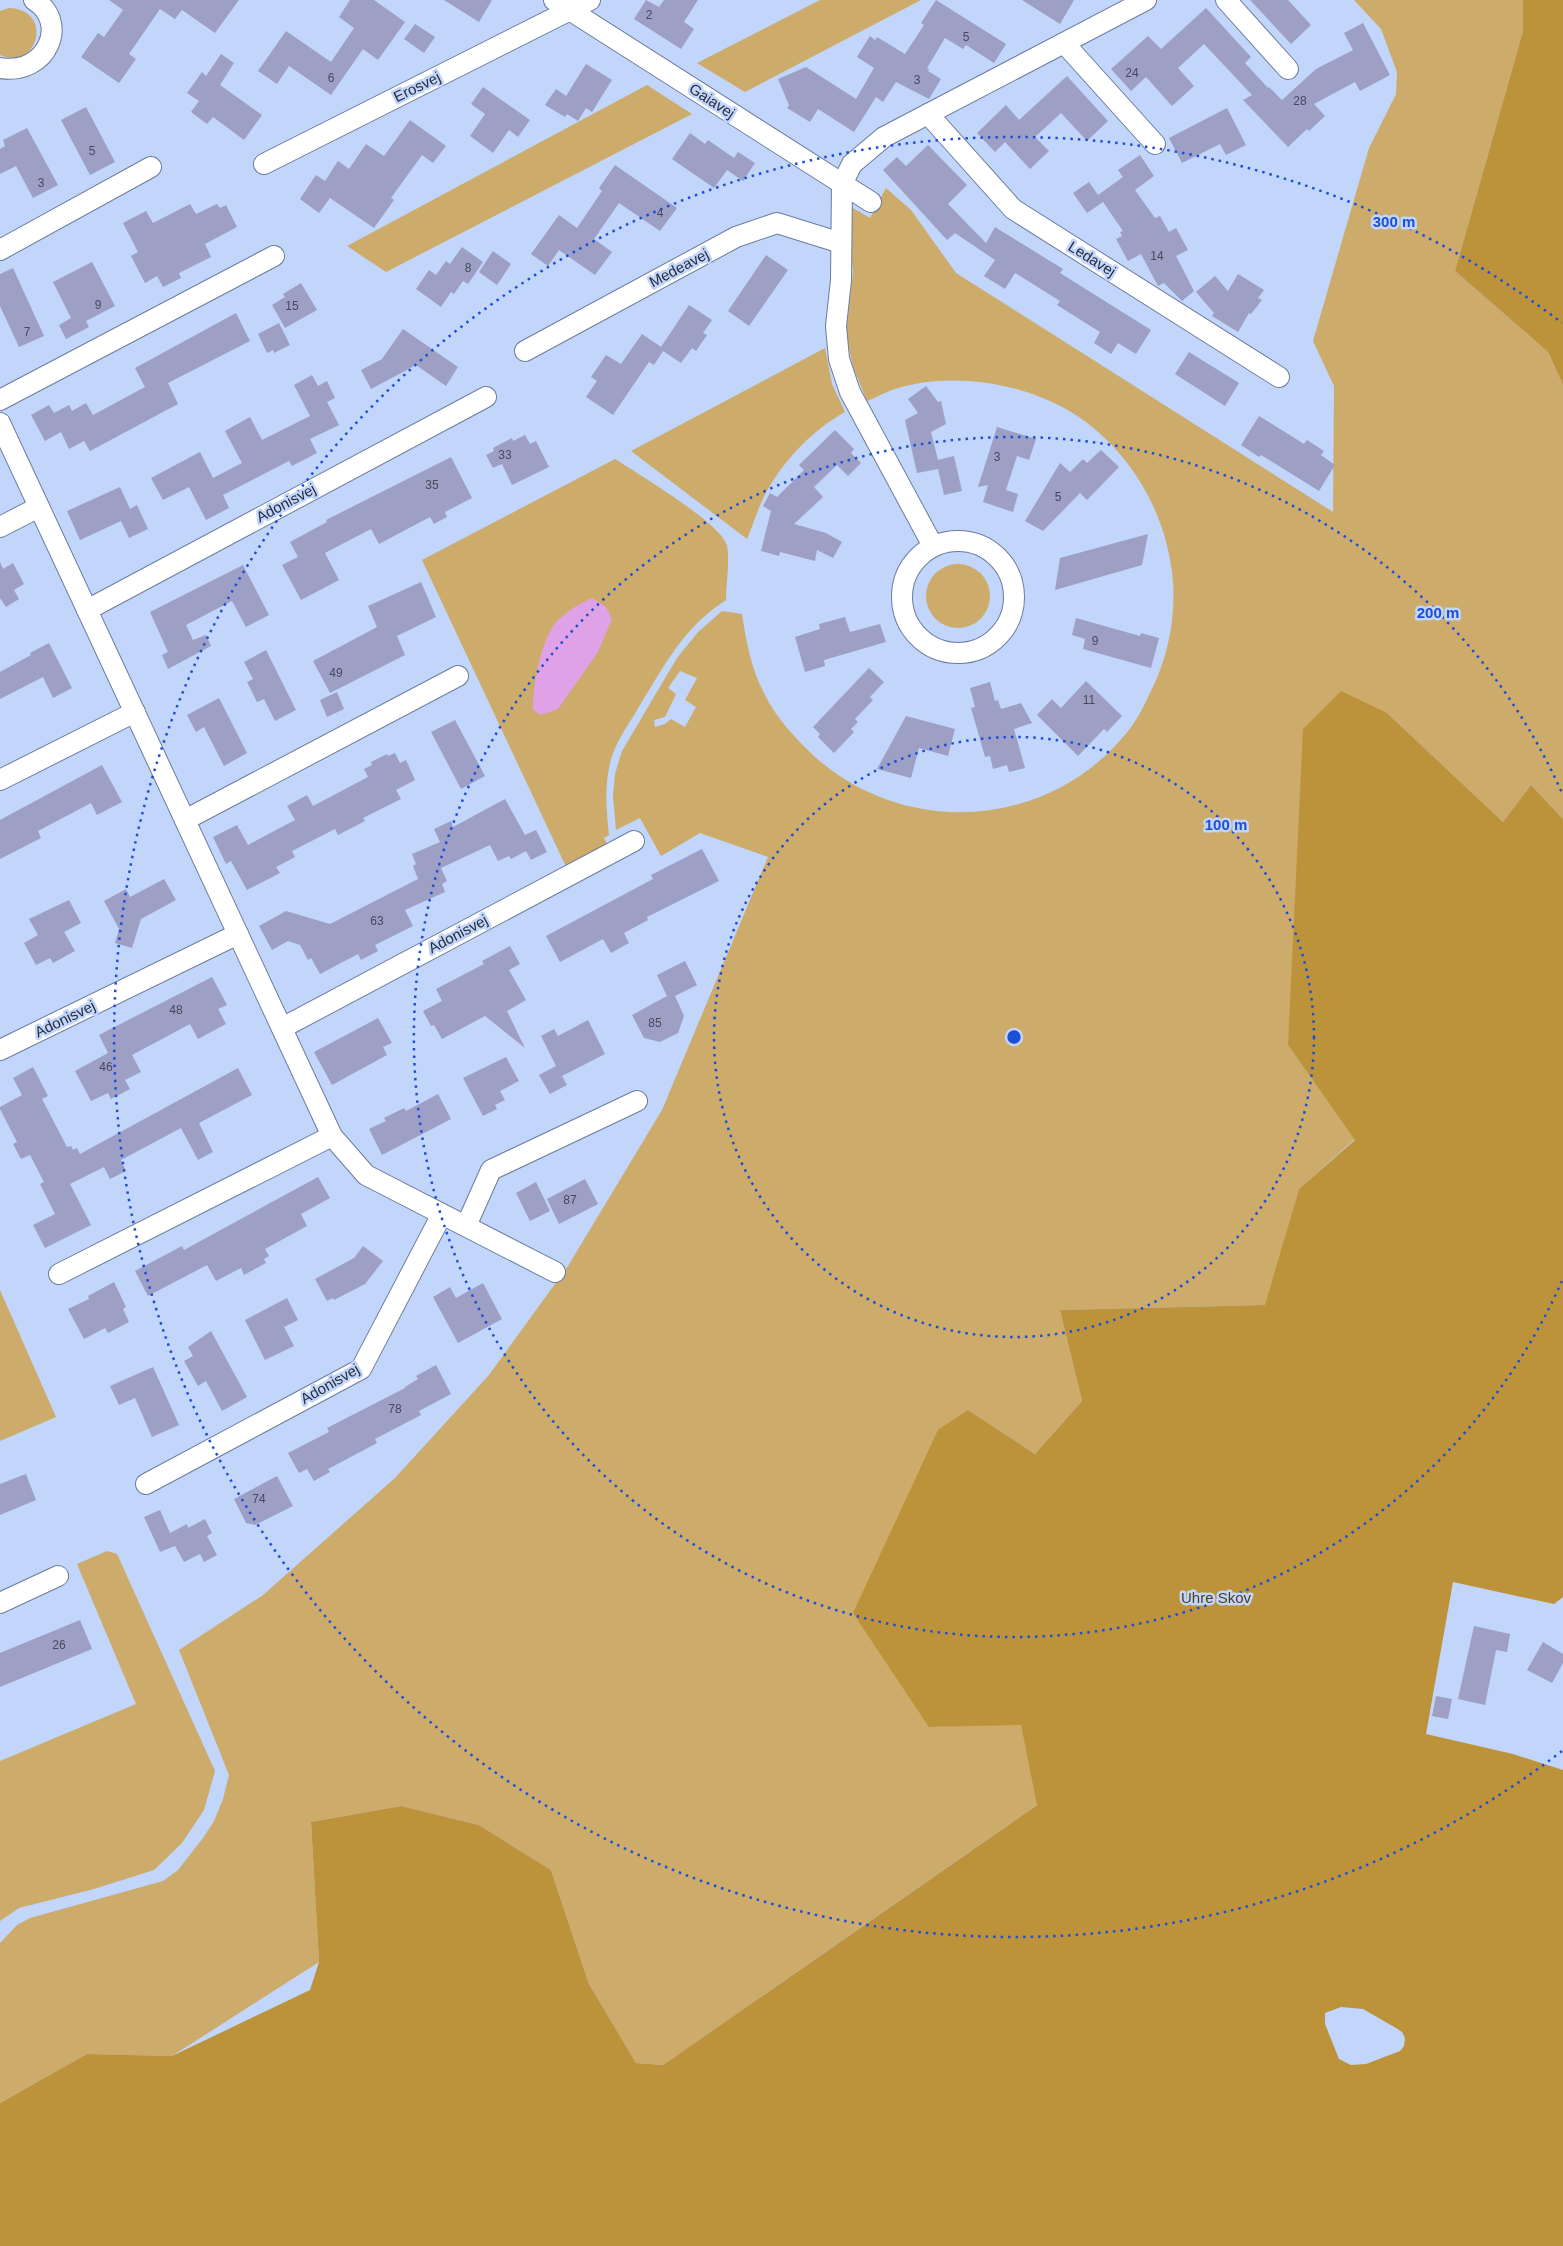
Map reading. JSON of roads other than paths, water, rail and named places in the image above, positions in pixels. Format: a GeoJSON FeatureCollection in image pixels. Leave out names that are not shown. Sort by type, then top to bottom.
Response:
{"type":"FeatureCollection","features":[{"type":"Feature","properties":{"kind":"street","name":"Gaiavej"},"geometry":{"type":"LineString","coordinates":[[554,0],[871,202]]}},
{"type":"Feature","properties":{"kind":"street","name":"Erosvej"},"geometry":{"type":"LineString","coordinates":[[264,164],[590,0]]}},
{"type":"Feature","properties":{"kind":"street"},"geometry":{"type":"LineString","coordinates":[[933,546],[850,392],[839,359],[836,326],[841,280],[842,184],[852,164],[884,137],[1146,0]]}},
{"type":"Feature","properties":{"kind":"street"},"geometry":{"type":"LineString","coordinates":[[1226,0],[1288,69]]}},
{"type":"Feature","properties":{"kind":"street"},"geometry":{"type":"LineString","coordinates":[[0,68],[12,70],[24,68],[35,63],[44,54],[49,44],[50,22],[46,11],[38,1]]}},
{"type":"Feature","properties":{"kind":"street"},"geometry":{"type":"LineString","coordinates":[[1064,43],[1155,144]]}},
{"type":"Feature","properties":{"kind":"street","name":"Ledavej"},"geometry":{"type":"LineString","coordinates":[[928,114],[1013,209],[1279,377]]}},
{"type":"Feature","properties":{"kind":"street"},"geometry":{"type":"LineString","coordinates":[[0,250],[151,167]]}},
{"type":"Feature","properties":{"kind":"street","name":"Medeavej"},"geometry":{"type":"LineString","coordinates":[[525,352],[736,237],[777,223],[841,243]]}},
{"type":"Feature","properties":{"kind":"street"},"geometry":{"type":"LineString","coordinates":[[0,400],[274,256]]}},
{"type":"Feature","properties":{"kind":"street","name":"Adonisvej"},"geometry":{"type":"LineString","coordinates":[[87,610],[486,397]]}},
{"type":"Feature","properties":{"kind":"street"},"geometry":{"type":"LineString","coordinates":[[0,423],[332,1136],[366,1175],[555,1272]]}},
{"type":"Feature","properties":{"kind":"street"},"geometry":{"type":"LineString","coordinates":[[0,527],[39,507]]}},
{"type":"Feature","properties":{"kind":"street"},"geometry":{"type":"LineString","coordinates":[[959,540],[984,546],[1004,563],[1015,588],[1013,614],[1000,637],[978,651],[951,654],[926,645],[909,625],[902,600],[905,578],[916,560],[933,546],[959,540]]}},
{"type":"Feature","properties":{"kind":"street"},"geometry":{"type":"LineString","coordinates":[[185,820],[458,676]]}},
{"type":"Feature","properties":{"kind":"street"},"geometry":{"type":"LineString","coordinates":[[0,780],[135,712]]}},
{"type":"Feature","properties":{"kind":"street","name":"Adonisvej"},"geometry":{"type":"LineString","coordinates":[[282,1028],[634,841]]}},
{"type":"Feature","properties":{"kind":"street","name":"Adonisvej"},"geometry":{"type":"LineString","coordinates":[[0,1050],[238,934]]}},
{"type":"Feature","properties":{"kind":"street"},"geometry":{"type":"LineString","coordinates":[[466,1226],[491,1170],[637,1101]]}},
{"type":"Feature","properties":{"kind":"street"},"geometry":{"type":"LineString","coordinates":[[59,1274],[332,1136]]}},
{"type":"Feature","properties":{"kind":"street","name":"Adonisvej"},"geometry":{"type":"LineString","coordinates":[[146,1484],[361,1369],[442,1214]]}},
{"type":"Feature","properties":{"kind":"street"},"geometry":{"type":"LineString","coordinates":[[0,1603],[58,1576]]}},
{"type":"Feature","properties":{"kind":"park label","name":"Uhre Skov"},"geometry":{"type":"Point","coordinates":[1216,1598]}}]}
